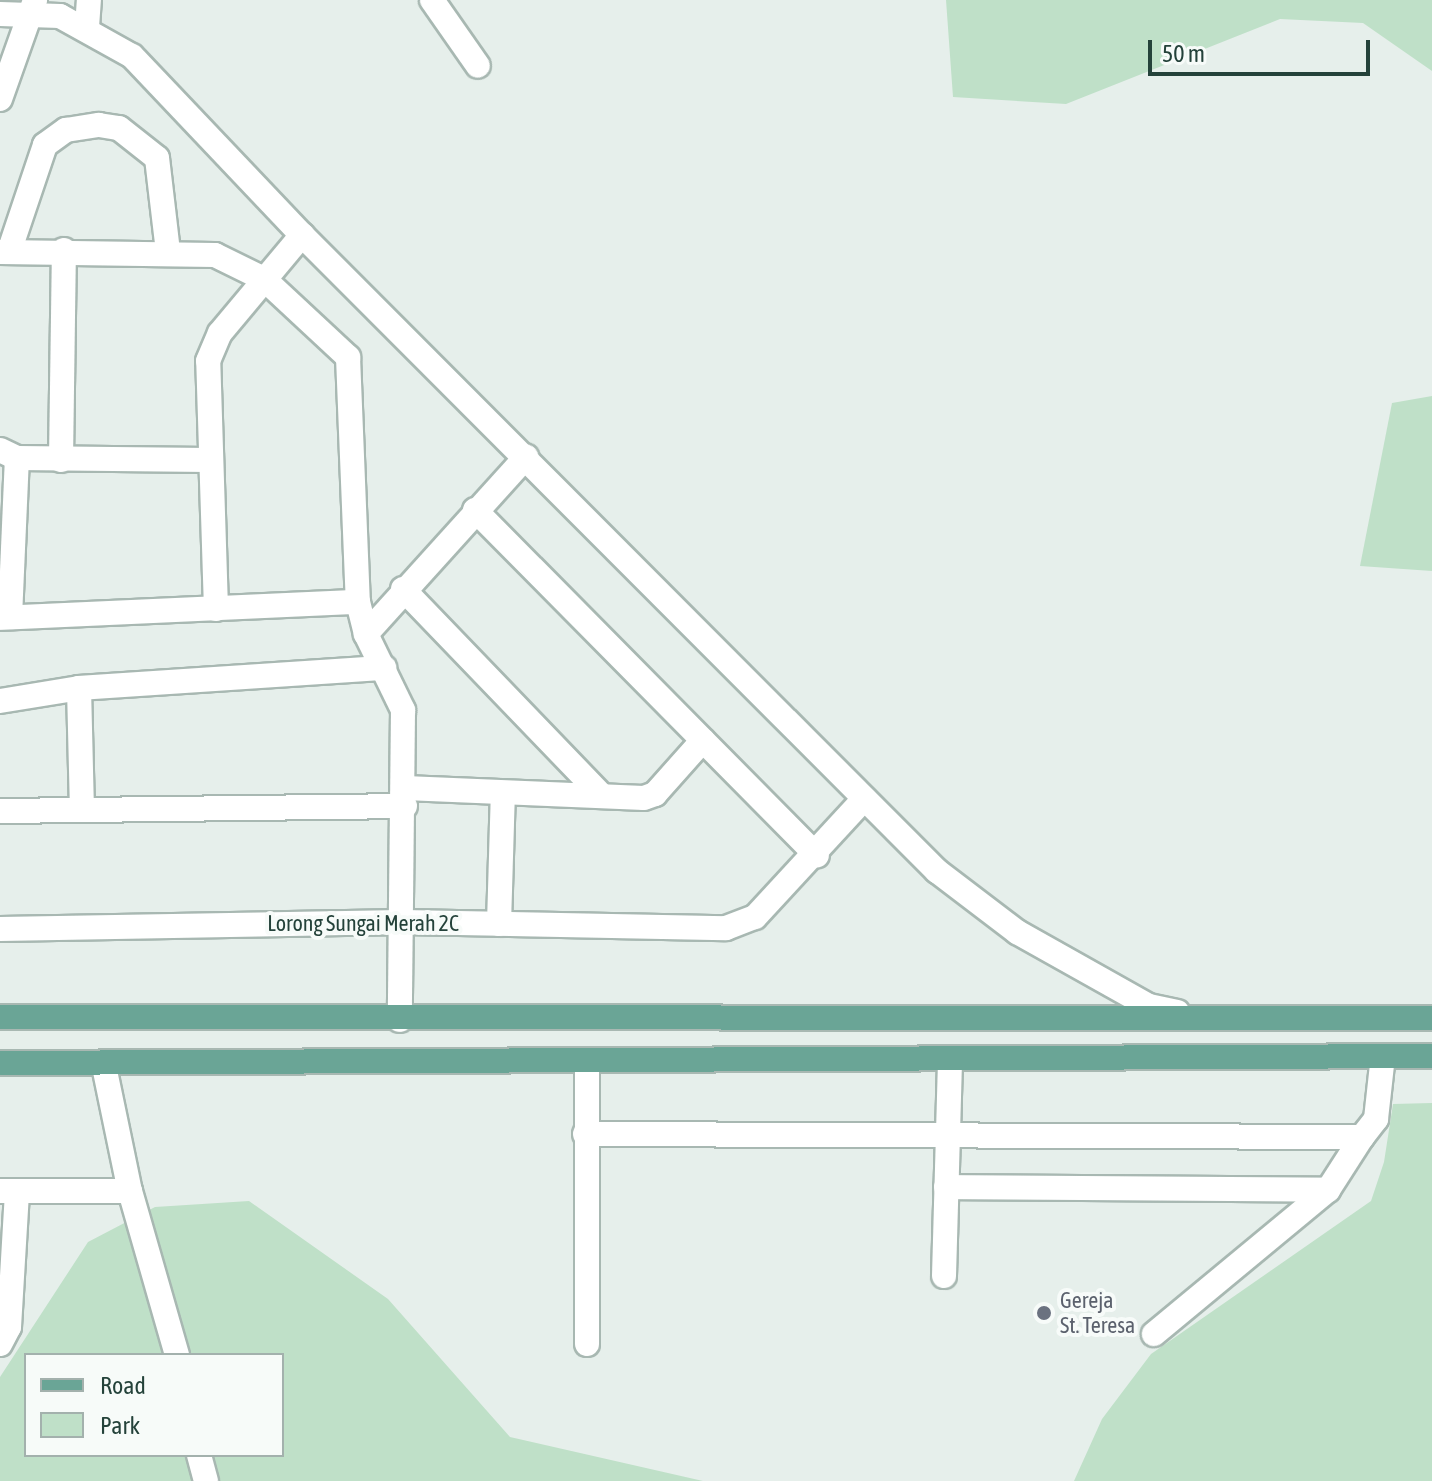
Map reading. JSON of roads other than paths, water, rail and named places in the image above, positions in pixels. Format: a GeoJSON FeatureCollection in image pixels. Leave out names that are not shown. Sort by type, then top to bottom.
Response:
{"type":"FeatureCollection","features":[{"type":"Feature","properties":{"kind":"main road"},"geometry":{"type":"LineString","coordinates":[[0,1017],[1228,1021],[1432,1018]]}},
{"type":"Feature","properties":{"kind":"main road"},"geometry":{"type":"LineString","coordinates":[[0,1063],[104,1066],[1432,1056]]}},
{"type":"Feature","properties":{"kind":"street"},"geometry":{"type":"LineString","coordinates":[[0,13],[5,0]]}},
{"type":"Feature","properties":{"kind":"street"},"geometry":{"type":"LineString","coordinates":[[87,27],[89,0]]}},
{"type":"Feature","properties":{"kind":"street"},"geometry":{"type":"LineString","coordinates":[[432,0],[478,66]]}},
{"type":"Feature","properties":{"kind":"street"},"geometry":{"type":"LineString","coordinates":[[0,13],[36,4],[87,27],[132,56],[302,235],[937,871],[1017,932],[1149,1006],[1228,1021]]}},
{"type":"Feature","properties":{"kind":"street"},"geometry":{"type":"LineString","coordinates":[[0,99],[36,4]]}},
{"type":"Feature","properties":{"kind":"street"},"geometry":{"type":"LineString","coordinates":[[168,251],[157,158],[119,128],[99,125],[66,130],[45,145],[5,252],[168,251],[215,255],[264,279],[348,357],[358,602],[366,634],[403,710],[405,797],[400,1020]]}},
{"type":"Feature","properties":{"kind":"street"},"geometry":{"type":"LineString","coordinates":[[216,609],[208,361],[220,333],[302,235]]}},
{"type":"Feature","properties":{"kind":"street"},"geometry":{"type":"LineString","coordinates":[[61,460],[64,250]]}},
{"type":"Feature","properties":{"kind":"street"},"geometry":{"type":"LineString","coordinates":[[209,460],[61,460],[8,454],[5,618],[358,602]]}},
{"type":"Feature","properties":{"kind":"street"},"geometry":{"type":"LineString","coordinates":[[366,634],[403,589],[526,457]]}},
{"type":"Feature","properties":{"kind":"street"},"geometry":{"type":"LineString","coordinates":[[475,510],[817,856],[864,799]]}},
{"type":"Feature","properties":{"kind":"street"},"geometry":{"type":"LineString","coordinates":[[403,589],[602,796]]}},
{"type":"Feature","properties":{"kind":"street"},"geometry":{"type":"LineString","coordinates":[[0,701],[79,688],[384,668]]}},
{"type":"Feature","properties":{"kind":"street"},"geometry":{"type":"LineString","coordinates":[[79,688],[82,810]]}},
{"type":"Feature","properties":{"kind":"street"},"geometry":{"type":"LineString","coordinates":[[0,811],[503,793],[655,794],[703,740]]}},
{"type":"Feature","properties":{"kind":"street"},"geometry":{"type":"LineString","coordinates":[[499,924],[503,793]]}},
{"type":"Feature","properties":{"kind":"street","name":"Lorong Sungai Merah 2C"},"geometry":{"type":"LineString","coordinates":[[0,929],[403,922],[726,928],[755,917],[817,856]]}},
{"type":"Feature","properties":{"kind":"street"},"geometry":{"type":"LineString","coordinates":[[1154,1334],[1328,1190],[1376,1119],[1383,1056]]}},
{"type":"Feature","properties":{"kind":"street"},"geometry":{"type":"LineString","coordinates":[[944,1276],[950,1058]]}},
{"type":"Feature","properties":{"kind":"street"},"geometry":{"type":"LineString","coordinates":[[587,1060],[587,1344]]}},
{"type":"Feature","properties":{"kind":"street"},"geometry":{"type":"LineString","coordinates":[[104,1066],[130,1191],[176,1353]]}},
{"type":"Feature","properties":{"kind":"street"},"geometry":{"type":"LineString","coordinates":[[585,1134],[1362,1137]]}},
{"type":"Feature","properties":{"kind":"street"},"geometry":{"type":"LineString","coordinates":[[946,1187],[1328,1190]]}},
{"type":"Feature","properties":{"kind":"street"},"geometry":{"type":"LineString","coordinates":[[0,1344],[9,1327],[8,1191],[130,1191]]}},
{"type":"Feature","properties":{"kind":"street"},"geometry":{"type":"LineString","coordinates":[[200,1457],[206,1481]]}},
{"type":"Feature","properties":{"kind":"place","name":"Gereja St. Teresa"},"geometry":{"type":"Point","coordinates":[1044,1313]}}]}
